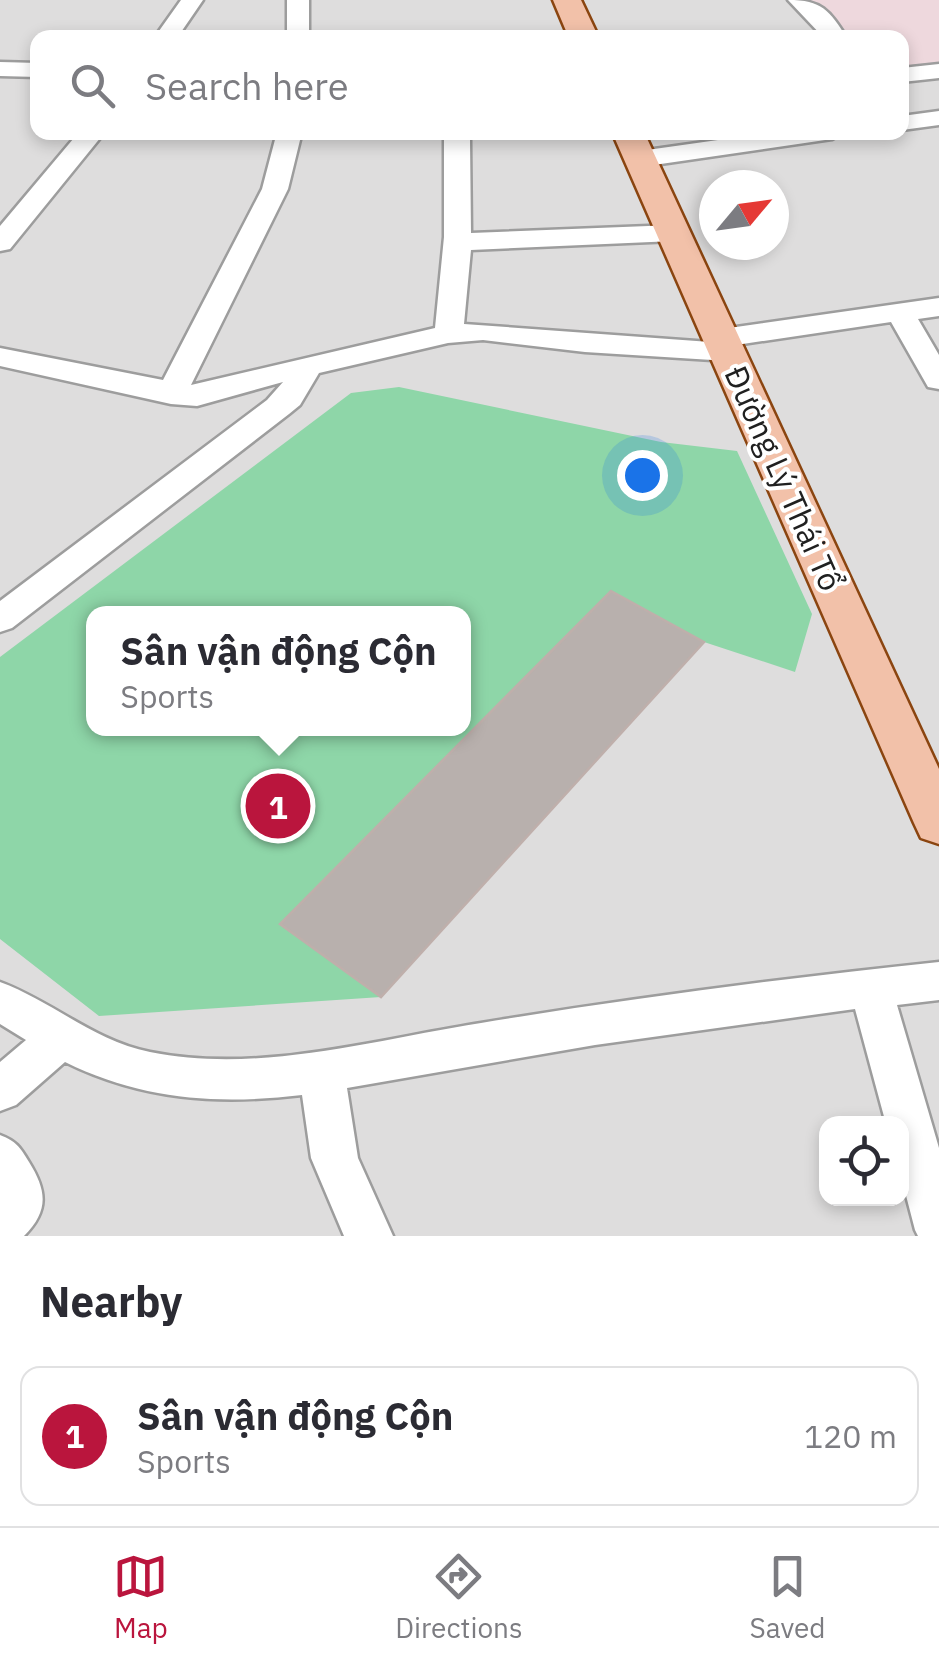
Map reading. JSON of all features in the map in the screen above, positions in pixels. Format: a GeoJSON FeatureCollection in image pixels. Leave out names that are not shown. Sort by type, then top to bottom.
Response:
{"type":"FeatureCollection","features":[{"type":"Feature","properties":{"kind":"main road"},"geometry":{"type":"LineString","coordinates":[[567,0],[580,30]]}},
{"type":"Feature","properties":{"kind":"main road","name":"Đường Lý Thái Tổ"},"geometry":{"type":"LineString","coordinates":[[634,146],[939,824]]}},
{"type":"Feature","properties":{"kind":"street"},"geometry":{"type":"LineString","coordinates":[[171,30],[192,0]]}},
{"type":"Feature","properties":{"kind":"street"},"geometry":{"type":"LineString","coordinates":[[298,0],[298,30]]}},
{"type":"Feature","properties":{"kind":"street"},"geometry":{"type":"LineString","coordinates":[[799,0],[831,30]]}},
{"type":"Feature","properties":{"kind":"street"},"geometry":{"type":"LineString","coordinates":[[0,69],[30,70]]}},
{"type":"Feature","properties":{"kind":"street"},"geometry":{"type":"LineString","coordinates":[[909,74],[939,71]]}},
{"type":"Feature","properties":{"kind":"street"},"geometry":{"type":"LineString","coordinates":[[909,122],[939,118]]}},
{"type":"Feature","properties":{"kind":"street"},"geometry":{"type":"LineString","coordinates":[[0,243],[85,140]]}},
{"type":"Feature","properties":{"kind":"street"},"geometry":{"type":"LineString","coordinates":[[171,394],[275,189],[288,140]]}},
{"type":"Feature","properties":{"kind":"street"},"geometry":{"type":"LineString","coordinates":[[448,334],[457,287],[457,140]]}},
{"type":"Feature","properties":{"kind":"street"},"geometry":{"type":"LineString","coordinates":[[634,146],[719,140]]}},
{"type":"Feature","properties":{"kind":"street"},"geometry":{"type":"LineString","coordinates":[[458,242],[674,233]]}},
{"type":"Feature","properties":{"kind":"street"},"geometry":{"type":"LineString","coordinates":[[0,357],[171,394],[197,396],[448,334],[483,331],[585,343],[725,345],[939,307]]}},
{"type":"Feature","properties":{"kind":"street"},"geometry":{"type":"LineString","coordinates":[[900,313],[939,380]]}},
{"type":"Feature","properties":{"kind":"street"},"geometry":{"type":"LineString","coordinates":[[0,619],[278,407],[307,367]]}},
{"type":"Feature","properties":{"kind":"street"},"geometry":{"type":"LineString","coordinates":[[0,1001],[110,1061],[150,1074],[199,1079],[324,1072],[640,1018],[939,981]]}},
{"type":"Feature","properties":{"kind":"street"},"geometry":{"type":"LineString","coordinates":[[871,988],[939,1230]]}},
{"type":"Feature","properties":{"kind":"street"},"geometry":{"type":"LineString","coordinates":[[0,1090],[62,1037]]}},
{"type":"Feature","properties":{"kind":"street"},"geometry":{"type":"LineString","coordinates":[[324,1072],[326,1137],[340,1178],[370,1236]]}},
{"type":"Feature","properties":{"kind":"street"},"geometry":{"type":"LineString","coordinates":[[0,1158],[21,1192],[21,1206],[0,1228]]}},
{"type":"Feature","properties":{"kind":"shaded area"},"geometry":{"type":"Polygon","coordinates":[[[0,0],[939,0],[939,1236],[0,1236],[0,0]]]}},
{"type":"Feature","properties":{"kind":"shaded area"},"geometry":{"type":"Polygon","coordinates":[[[810,0],[939,0],[939,65],[909,69],[909,30],[845,30],[810,0]]]}},
{"type":"Feature","properties":{"kind":"green space"},"geometry":{"type":"Polygon","coordinates":[[[399,387],[661,442],[737,451],[812,614],[795,672],[704,642],[381,997],[99,1016],[0,939],[0,657],[351,393],[399,387]]]}},
{"type":"Feature","properties":{"kind":"building"},"geometry":{"type":"Polygon","coordinates":[[[611,591],[704,642],[381,997],[280,924],[611,591]]]}},
{"type":"Feature","properties":{"kind":"place","name":"Sân vận động Cộn"},"geometry":{"type":"Point","coordinates":[278,806]}}]}
